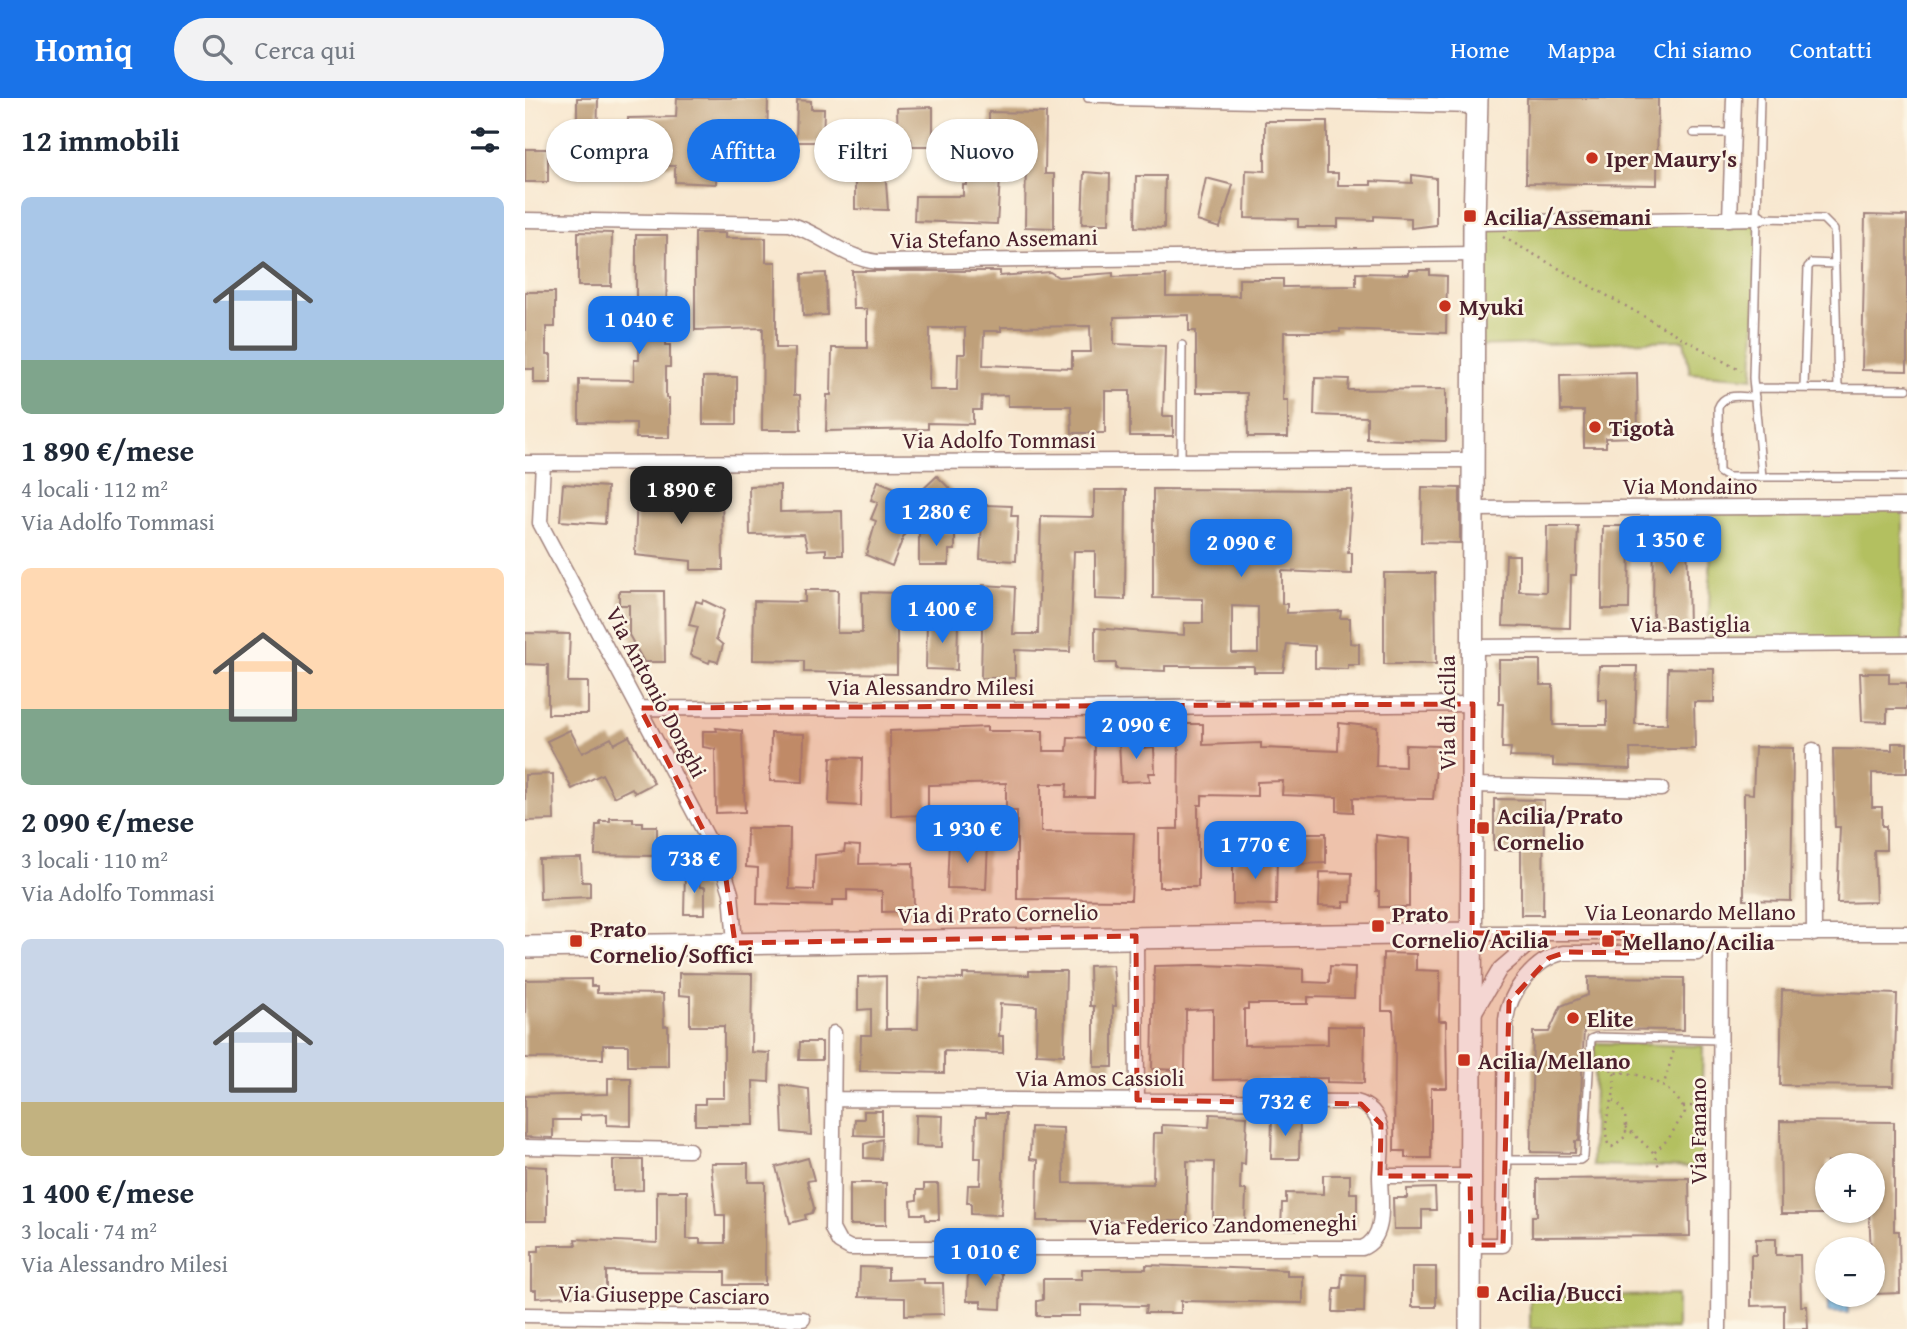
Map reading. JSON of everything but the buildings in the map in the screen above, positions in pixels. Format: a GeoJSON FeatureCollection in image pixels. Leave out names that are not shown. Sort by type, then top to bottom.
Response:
{"type":"FeatureCollection","features":[{"type":"Feature","properties":{"kind":"street"},"geometry":{"type":"LineString","coordinates":[[1118,98],[1477,102]]}},
{"type":"Feature","properties":{"kind":"street"},"geometry":{"type":"LineString","coordinates":[[1730,219],[1734,98]]}},
{"type":"Feature","properties":{"kind":"street","name":"Via di Acilia"},"geometry":{"type":"LineString","coordinates":[[1470,1329],[1474,254],[1483,223],[1477,102]]}},
{"type":"Feature","properties":{"kind":"street"},"geometry":{"type":"LineString","coordinates":[[1483,223],[1759,218]]}},
{"type":"Feature","properties":{"kind":"street","name":"Via Stefano Assemani"},"geometry":{"type":"LineString","coordinates":[[525,220],[789,223],[810,230],[855,259],[877,262],[1474,254]]}},
{"type":"Feature","properties":{"kind":"street","name":"Via Adolfo Tommasi"},"geometry":{"type":"LineString","coordinates":[[525,463],[1473,460]]}},
{"type":"Feature","properties":{"kind":"street","name":"Via Antonio Donghi"},"geometry":{"type":"LineString","coordinates":[[543,463],[540,523],[725,872],[731,893],[735,943]]}},
{"type":"Feature","properties":{"kind":"street","name":"Via Mondaino"},"geometry":{"type":"LineString","coordinates":[[1474,509],[1907,506]]}},
{"type":"Feature","properties":{"kind":"street","name":"Via Bastiglia"},"geometry":{"type":"LineString","coordinates":[[1473,647],[1907,644]]}},
{"type":"Feature","properties":{"kind":"street","name":"Via Alessandro Milesi"},"geometry":{"type":"LineString","coordinates":[[640,708],[1068,709],[1473,704]]}},
{"type":"Feature","properties":{"kind":"street"},"geometry":{"type":"LineString","coordinates":[[1813,750],[1814,934]]}},
{"type":"Feature","properties":{"kind":"street"},"geometry":{"type":"LineString","coordinates":[[1472,785],[1661,789]]}},
{"type":"Feature","properties":{"kind":"street","name":"Via di Prato Cornelio"},"geometry":{"type":"LineString","coordinates":[[525,947],[1472,933]]}},
{"type":"Feature","properties":{"kind":"street","name":"Via Leonardo Mellano"},"geometry":{"type":"LineString","coordinates":[[1472,933],[1907,933]]}},
{"type":"Feature","properties":{"kind":"street"},"geometry":{"type":"LineString","coordinates":[[1472,1016],[1500,969],[1542,933]]}},
{"type":"Feature","properties":{"kind":"street"},"geometry":{"type":"LineString","coordinates":[[1633,933],[1633,953]]}},
{"type":"Feature","properties":{"kind":"street","name":"Via Fanano"},"geometry":{"type":"LineString","coordinates":[[1719,1329],[1721,934]]}},
{"type":"Feature","properties":{"kind":"street"},"geometry":{"type":"LineString","coordinates":[[1136,936],[1137,1100]]}},
{"type":"Feature","properties":{"kind":"street"},"geometry":{"type":"LineString","coordinates":[[1471,1245],[1503,1245],[1506,1020],[1513,995],[1541,964],[1558,954],[1698,953]]}},
{"type":"Feature","properties":{"kind":"street","name":"Via Federico Zandomeneghi"},"geometry":{"type":"LineString","coordinates":[[835,1033],[833,1233],[839,1242],[850,1248],[1362,1248],[1373,1243],[1379,1232],[1380,1176]]}},
{"type":"Feature","properties":{"kind":"street","name":"Via Amos Cassioli"},"geometry":{"type":"LineString","coordinates":[[835,1099],[1361,1104],[1371,1110],[1381,1124],[1380,1176]]}},
{"type":"Feature","properties":{"kind":"street"},"geometry":{"type":"LineString","coordinates":[[525,1147],[689,1150]]}},
{"type":"Feature","properties":{"kind":"street"},"geometry":{"type":"LineString","coordinates":[[1380,1176],[1470,1176]]}},
{"type":"Feature","properties":{"kind":"street","name":"Via Giuseppe Casciaro"},"geometry":{"type":"LineString","coordinates":[[525,1315],[803,1320]]}},
{"type":"Feature","properties":{"kind":"lane"},"geometry":{"type":"LineString","coordinates":[[1088,98],[1118,98]]}},
{"type":"Feature","properties":{"kind":"lane"},"geometry":{"type":"LineString","coordinates":[[1760,98],[1753,378],[1762,477]]}},
{"type":"Feature","properties":{"kind":"lane"},"geometry":{"type":"LineString","coordinates":[[1694,133],[1734,133]]}},
{"type":"Feature","properties":{"kind":"lane"},"geometry":{"type":"LineString","coordinates":[[1759,218],[1823,219],[1829,222],[1834,230],[1838,388]]}},
{"type":"Feature","properties":{"kind":"lane"},"geometry":{"type":"LineString","coordinates":[[1804,387],[1808,267],[1812,263],[1835,264]]}},
{"type":"Feature","properties":{"kind":"lane"},"geometry":{"type":"LineString","coordinates":[[1181,461],[1182,345]]}},
{"type":"Feature","properties":{"kind":"lane"},"geometry":{"type":"LineString","coordinates":[[1754,388],[1907,388]]}},
{"type":"Feature","properties":{"kind":"lane"},"geometry":{"type":"LineString","coordinates":[[1755,397],[1725,397],[1718,408],[1719,472],[1727,477],[1907,477]]}},
{"type":"Feature","properties":{"kind":"lane"},"geometry":{"type":"LineString","coordinates":[[1504,1160],[1580,1160],[1584,1157],[1591,1040],[1597,1037],[1720,1040]]}},
{"type":"Feature","properties":{"kind":"path"},"geometry":{"type":"LineString","coordinates":[[1483,223],[1506,241],[1753,378]]}},
{"type":"Feature","properties":{"kind":"path"},"geometry":{"type":"LineString","coordinates":[[1663,1087],[1675,1045]]}},
{"type":"Feature","properties":{"kind":"path"},"geometry":{"type":"LineString","coordinates":[[1595,1051],[1614,1073],[1614,1101],[1604,1124],[1608,1144],[1612,1147],[1626,1136],[1622,1106],[1614,1101]]}},
{"type":"Feature","properties":{"kind":"path"},"geometry":{"type":"LineString","coordinates":[[1614,1073],[1638,1074],[1663,1087],[1682,1102],[1685,1112],[1669,1138],[1654,1153]]}},
{"type":"Feature","properties":{"kind":"path"},"geometry":{"type":"LineString","coordinates":[[1683,1107],[1702,1105]]}},
{"type":"Feature","properties":{"kind":"path"},"geometry":{"type":"LineString","coordinates":[[1626,1127],[1654,1153],[1659,1167]]}},
{"type":"Feature","properties":{"kind":"highlighted area"},"geometry":{"type":"Polygon","coordinates":[[[1473,704],[1472,933],[1633,933],[1633,953],[1567,952],[1549,958],[1509,1002],[1503,1245],[1471,1245],[1470,1176],[1380,1176],[1381,1124],[1361,1104],[1137,1100],[1136,936],[735,943],[725,872],[640,708],[1473,704]]]}},
{"type":"Feature","properties":{"kind":"green space"},"geometry":{"type":"Polygon","coordinates":[[[1759,218],[1753,378],[1690,373],[1684,340],[1474,346],[1470,224],[1759,218]]]}},
{"type":"Feature","properties":{"kind":"green space"},"geometry":{"type":"Polygon","coordinates":[[[1903,506],[1903,644],[1708,645],[1712,508],[1903,506]]]}},
{"type":"Feature","properties":{"kind":"green space"},"geometry":{"type":"Polygon","coordinates":[[[1595,1043],[1703,1046],[1700,1168],[1592,1165],[1595,1043]]]}},
{"type":"Feature","properties":{"kind":"green space"},"geometry":{"type":"Polygon","coordinates":[[[1677,1295],[1677,1329],[1530,1329],[1530,1297],[1677,1295]]]}},
{"type":"Feature","properties":{"kind":"water"},"geometry":{"type":"Polygon","coordinates":[[[1828,1307],[1848,1307],[1848,1313],[1828,1312],[1828,1307]]]}},
{"type":"Feature","properties":{"kind":"place","name":"Iper Maury's"},"geometry":{"type":"Point","coordinates":[1592,158]}},
{"type":"Feature","properties":{"kind":"place","name":"Acilia/Assemani"},"geometry":{"type":"Point","coordinates":[1470,216]}},
{"type":"Feature","properties":{"kind":"place","name":"Myuki"},"geometry":{"type":"Point","coordinates":[1445,306]}},
{"type":"Feature","properties":{"kind":"place","name":"Tigotà"},"geometry":{"type":"Point","coordinates":[1595,427]}},
{"type":"Feature","properties":{"kind":"place","name":"Acilia/Prato Cornelio"},"geometry":{"type":"Point","coordinates":[1483,828]}},
{"type":"Feature","properties":{"kind":"place","name":"Prato Cornelio/Acilia"},"geometry":{"type":"Point","coordinates":[1378,926]}},
{"type":"Feature","properties":{"kind":"place","name":"Prato Cornelio/Soffici"},"geometry":{"type":"Point","coordinates":[576,941]}},
{"type":"Feature","properties":{"kind":"place","name":"Mellano/Acilia"},"geometry":{"type":"Point","coordinates":[1608,941]}},
{"type":"Feature","properties":{"kind":"place","name":"Elite"},"geometry":{"type":"Point","coordinates":[1573,1018]}},
{"type":"Feature","properties":{"kind":"place","name":"Acilia/Mellano"},"geometry":{"type":"Point","coordinates":[1464,1060]}},
{"type":"Feature","properties":{"kind":"place","name":"Acilia/Bucci"},"geometry":{"type":"Point","coordinates":[1483,1292]}}]}
